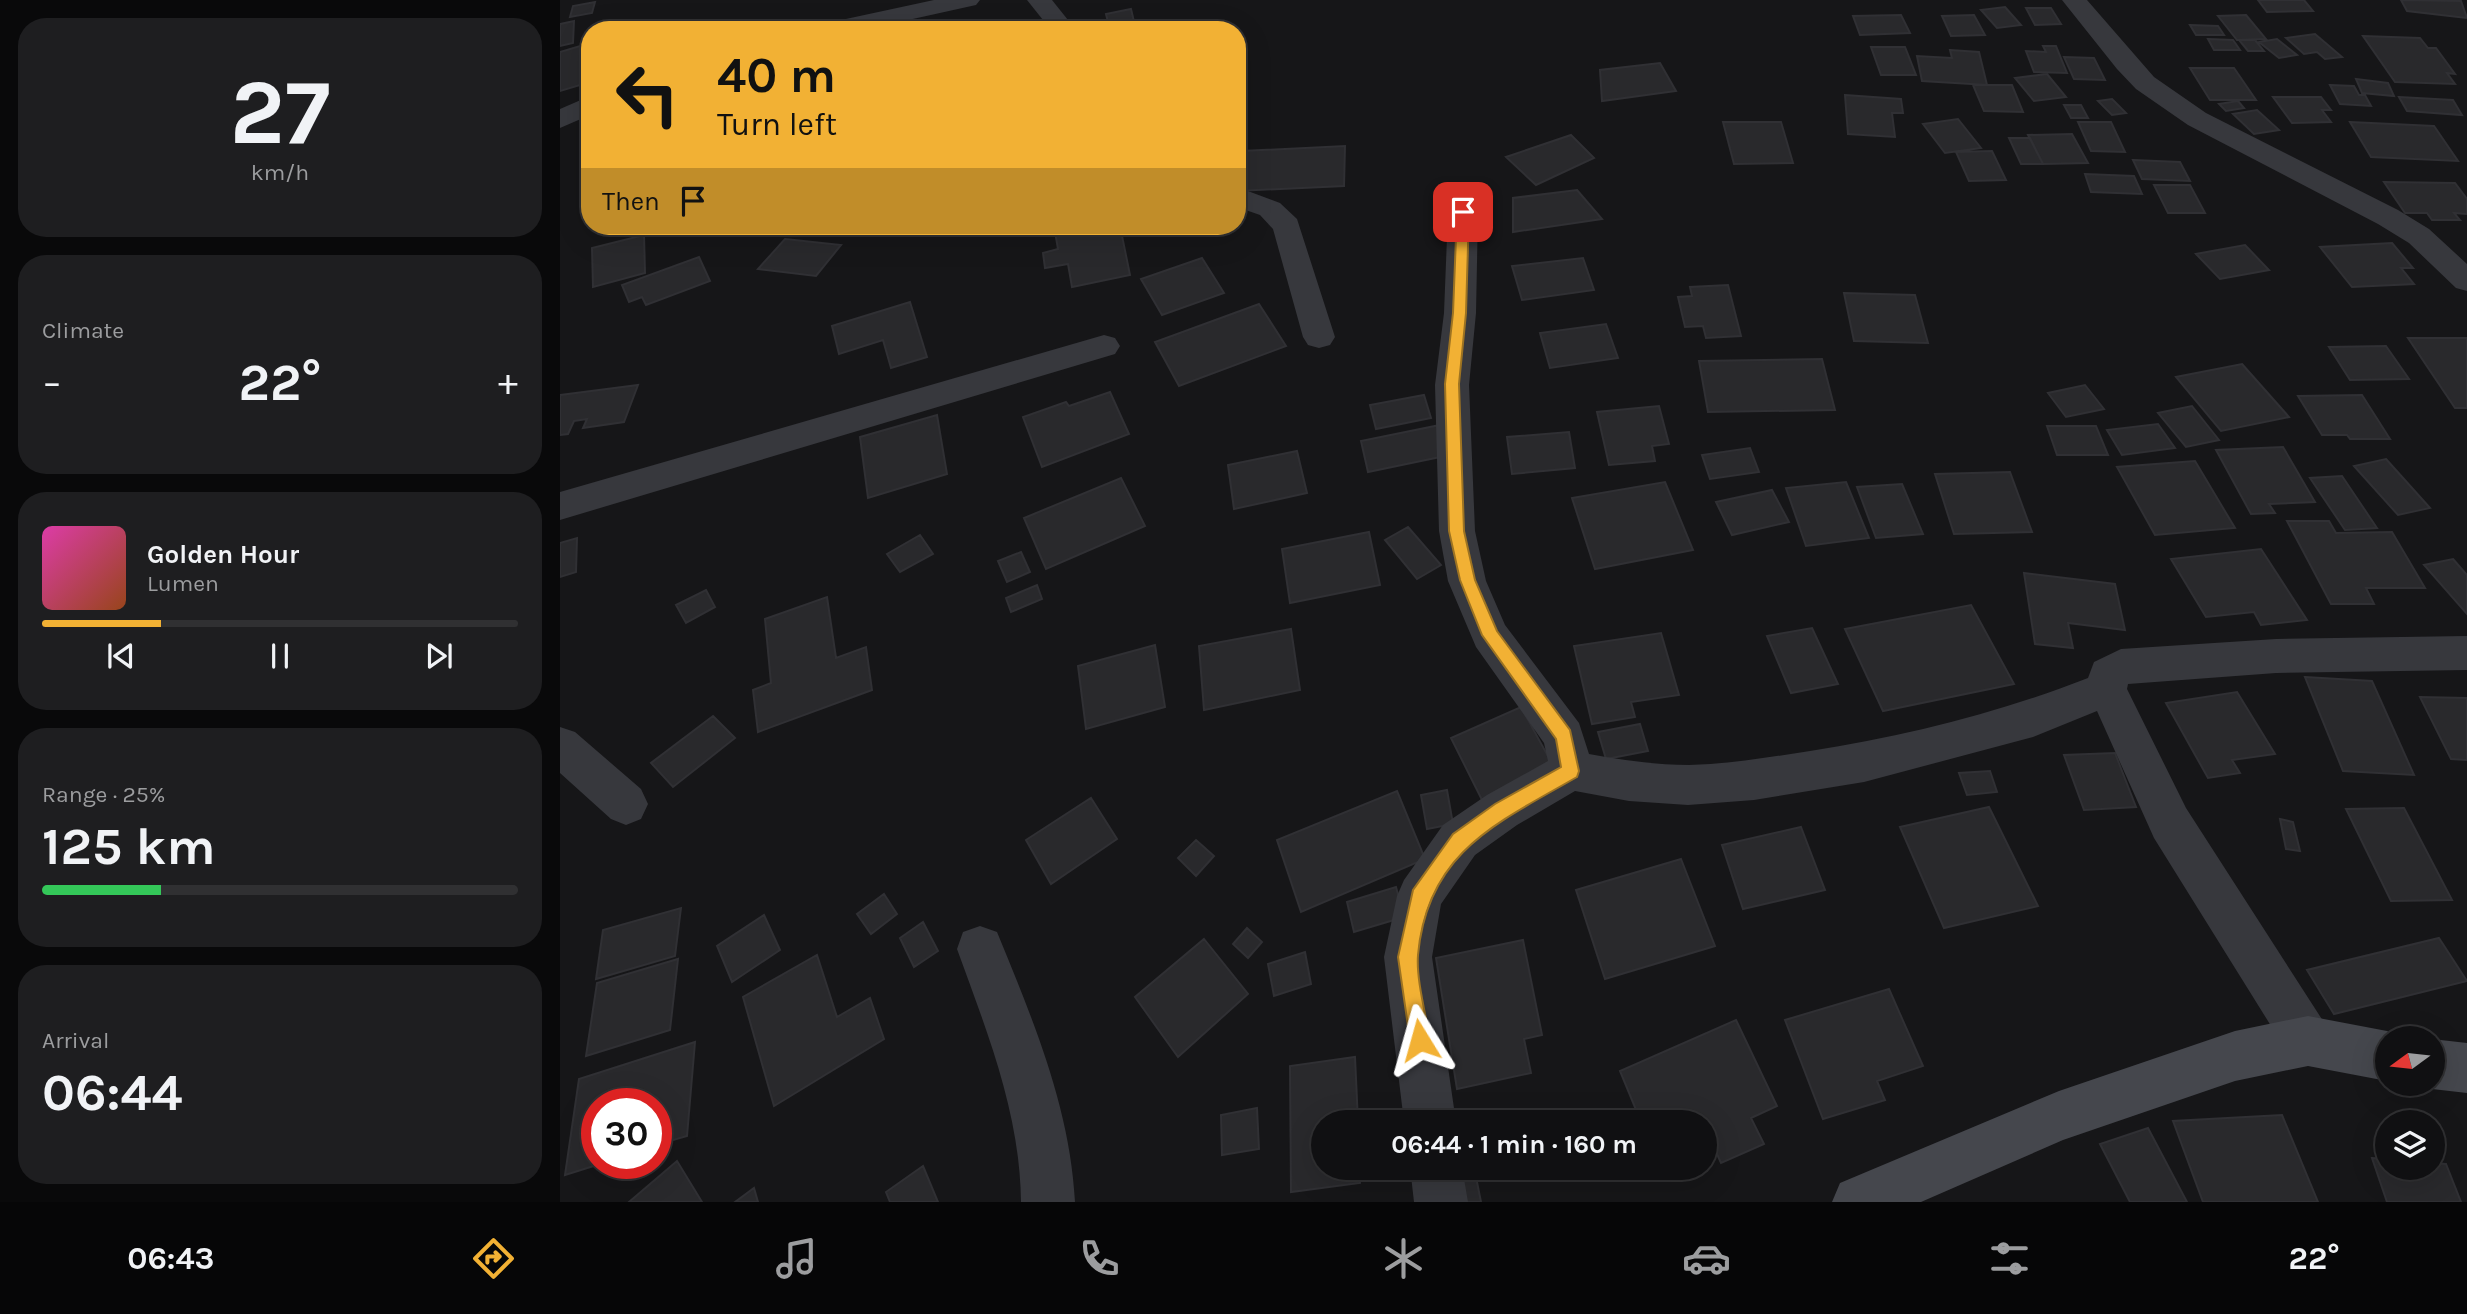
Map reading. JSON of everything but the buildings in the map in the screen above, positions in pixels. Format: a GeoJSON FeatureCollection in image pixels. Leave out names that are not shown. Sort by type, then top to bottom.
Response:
{"type":"FeatureCollection","features":[{"type":"Feature","properties":{"kind":"street"},"geometry":{"type":"LineString","coordinates":[[869,21],[968,0]]}},
{"type":"Feature","properties":{"kind":"street"},"geometry":{"type":"LineString","coordinates":[[1040,0],[1057,21]]}},
{"type":"Feature","properties":{"kind":"street"},"geometry":{"type":"LineString","coordinates":[[2074,0],[2126,64],[2171,102],[2197,119],[2388,217],[2419,236],[2467,281]]}},
{"type":"Feature","properties":{"kind":"street"},"geometry":{"type":"LineString","coordinates":[[560,120],[581,109]]}},
{"type":"Feature","properties":{"kind":"street"},"geometry":{"type":"LineString","coordinates":[[1246,200],[1270,209],[1287,226],[1319,337]]}},
{"type":"Feature","properties":{"kind":"street"},"geometry":{"type":"LineString","coordinates":[[1463,212],[1460,313],[1452,384],[1457,531],[1467,580],[1490,635],[1564,736],[1571,771]]}},
{"type":"Feature","properties":{"kind":"street"},"geometry":{"type":"LineString","coordinates":[[560,506],[1104,346]]}},
{"type":"Feature","properties":{"kind":"street"},"geometry":{"type":"LineString","coordinates":[[2308,1041],[2170,823],[2107,689],[2108,675],[2121,666],[2276,656],[2467,653]]}},
{"type":"Feature","properties":{"kind":"street"},"geometry":{"type":"LineString","coordinates":[[1428,1110],[1408,957],[1420,896],[1459,840],[1502,810],[1571,771],[1629,781],[1688,785],[1754,780],[1864,762],[1920,749],[2033,718],[2107,689]]}},
{"type":"Feature","properties":{"kind":"street"},"geometry":{"type":"LineString","coordinates":[[560,746],[626,804]]}},
{"type":"Feature","properties":{"kind":"street"},"geometry":{"type":"LineString","coordinates":[[980,949],[1029,1083],[1042,1136],[1048,1202]]}},
{"type":"Feature","properties":{"kind":"street"},"geometry":{"type":"LineString","coordinates":[[1859,1202],[2059,1116],[2235,1056],[2308,1041],[2375,1054]]}},
{"type":"Feature","properties":{"kind":"street"},"geometry":{"type":"LineString","coordinates":[[2445,1065],[2467,1068]]}},
{"type":"Feature","properties":{"kind":"street"},"geometry":{"type":"LineString","coordinates":[[1438,1180],[1441,1202]]}},
{"type":"Feature","properties":{"kind":"route"},"geometry":{"type":"LineString","coordinates":[[1420,1040],[1408,957],[1420,896],[1459,840],[1502,810],[1571,771],[1564,736],[1490,635],[1467,580],[1457,531],[1452,384],[1460,313],[1463,212]]}}]}
